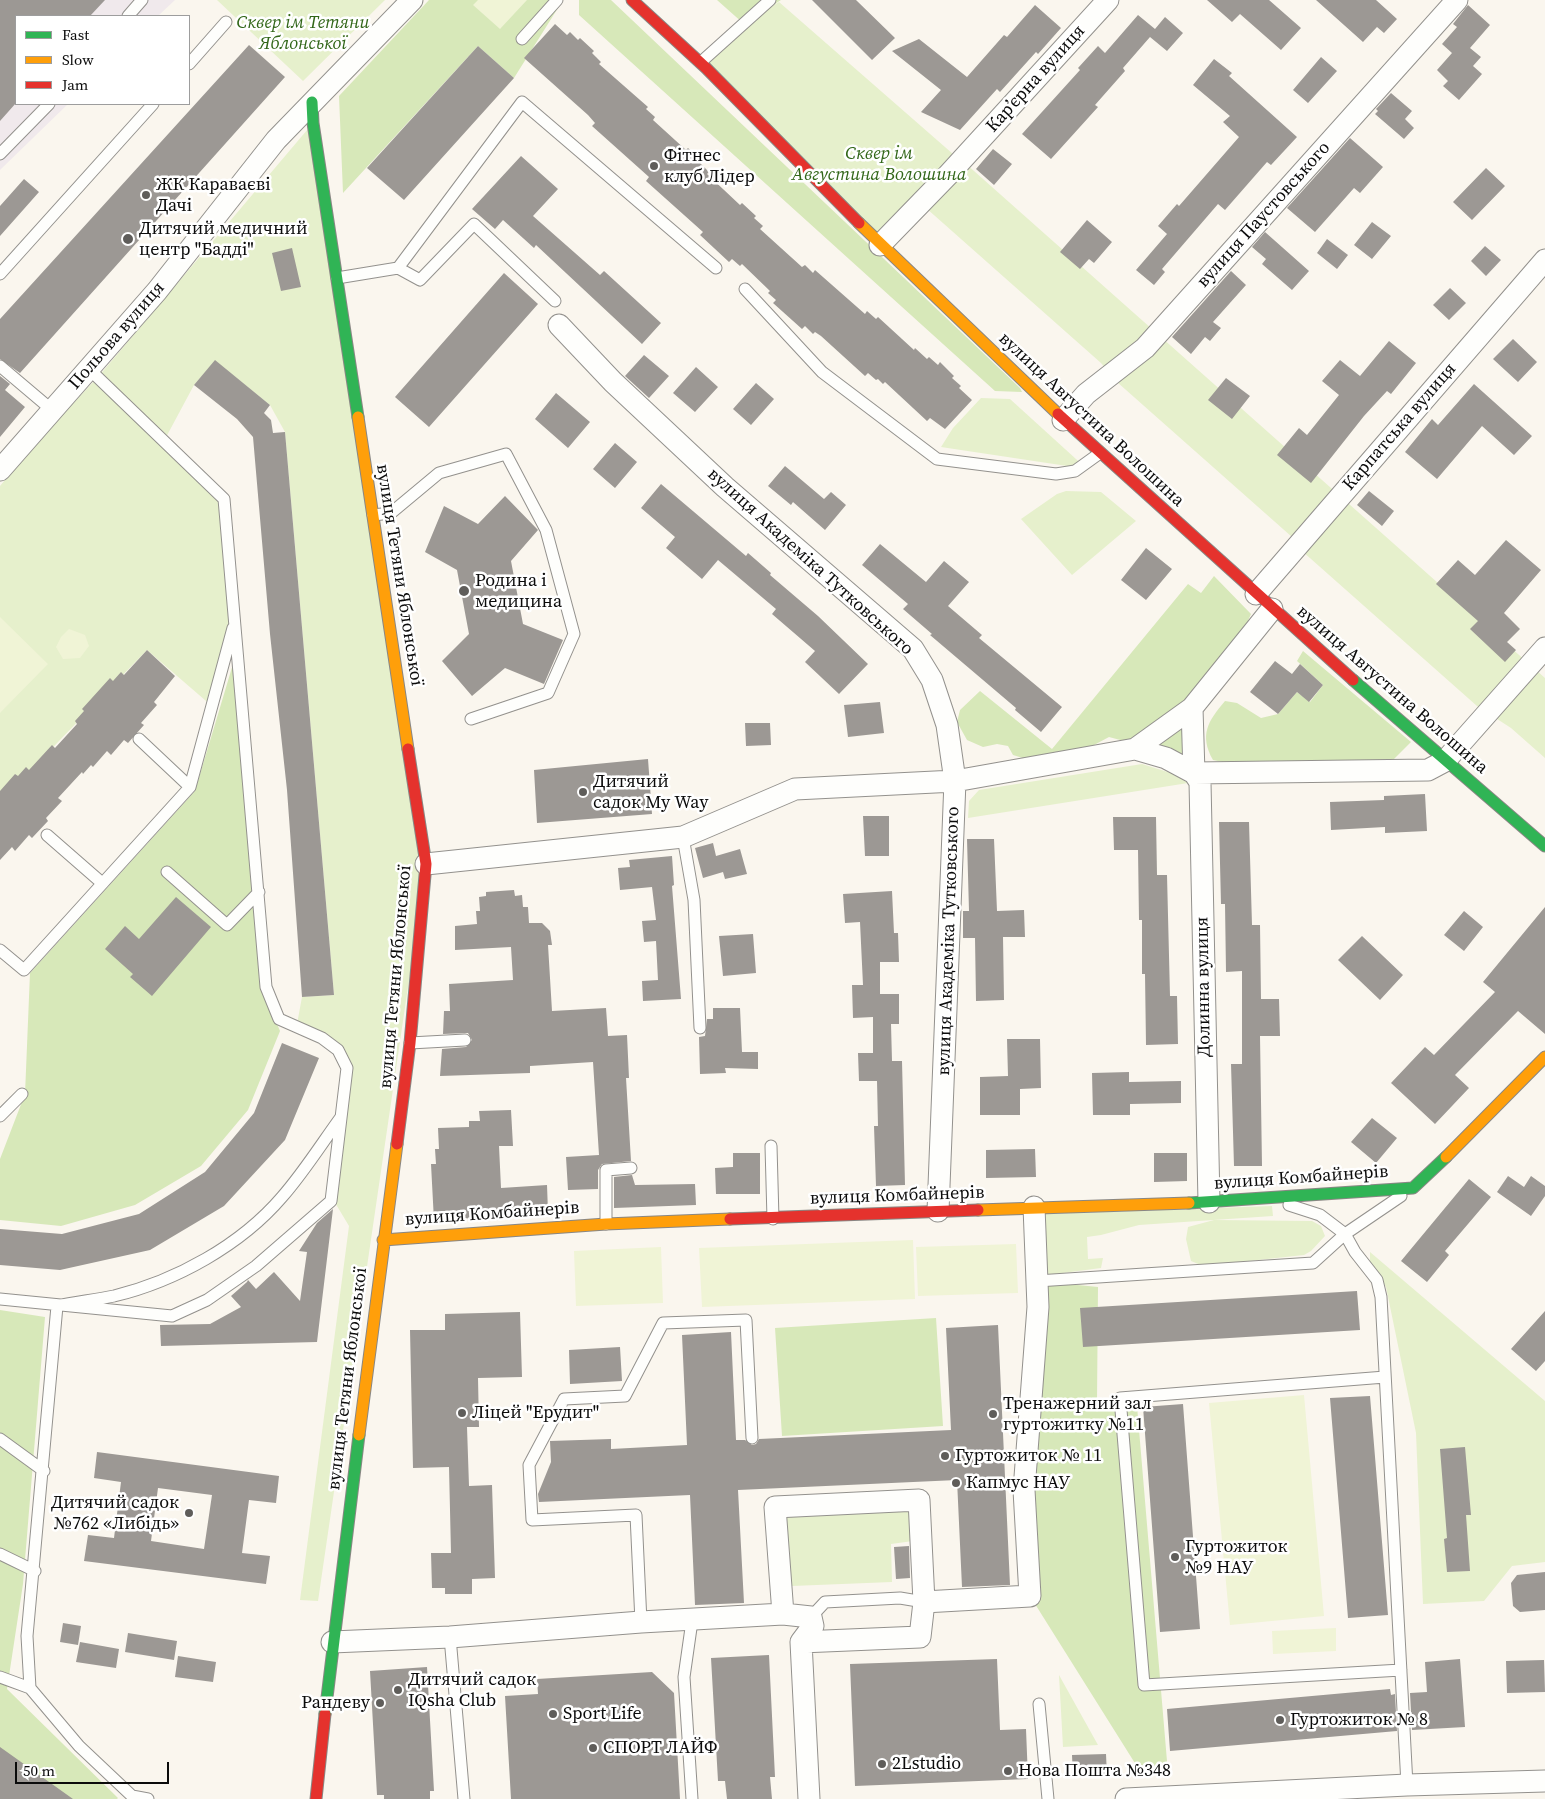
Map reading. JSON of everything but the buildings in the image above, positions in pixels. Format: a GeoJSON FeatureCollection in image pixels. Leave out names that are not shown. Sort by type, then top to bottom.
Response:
{"type":"FeatureCollection","features":[{"type":"Feature","properties":{"kind":"street","name":"Польова вулиця"},"geometry":{"type":"LineString","coordinates":[[0,470],[157,291],[276,140],[412,0]]}},
{"type":"Feature","properties":{"kind":"street","name":"вулиця Августина Волошина"},"geometry":{"type":"LineString","coordinates":[[632,0],[701,62],[880,245],[1063,420],[1272,609],[1545,846]]}},
{"type":"Feature","properties":{"kind":"street","name":"Карʼєрна вулиця"},"geometry":{"type":"LineString","coordinates":[[880,245],[948,176],[1108,0]]}},
{"type":"Feature","properties":{"kind":"street","name":"вулиця Паустовського"},"geometry":{"type":"LineString","coordinates":[[1063,420],[1086,394],[1145,348],[1456,0]]}},
{"type":"Feature","properties":{"kind":"street","name":"вулиця Тетяни Яблонської"},"geometry":{"type":"LineString","coordinates":[[312,102],[313,123],[371,516],[426,864],[410,1043],[332,1642],[316,1799]]}},
{"type":"Feature","properties":{"kind":"street","name":"Карпатська вулиця"},"geometry":{"type":"LineString","coordinates":[[1256,594],[1545,260]]}},
{"type":"Feature","properties":{"kind":"street","name":"вулиця Академіка Тутковського"},"geometry":{"type":"LineString","coordinates":[[559,325],[613,382],[725,487],[912,650],[932,680],[947,725],[955,780],[938,1211]]}},
{"type":"Feature","properties":{"kind":"street"},"geometry":{"type":"LineString","coordinates":[[426,864],[683,837],[796,789],[955,780],[1135,749],[1192,708],[1272,609]]}},
{"type":"Feature","properties":{"kind":"street"},"geometry":{"type":"LineString","coordinates":[[1135,749],[1166,758],[1194,773],[1428,770],[1445,761],[1545,648]]}},
{"type":"Feature","properties":{"kind":"street","name":"Долинна вулиця"},"geometry":{"type":"LineString","coordinates":[[1192,708],[1194,773],[1200,782],[1209,1202]]}},
{"type":"Feature","properties":{"kind":"street"},"geometry":{"type":"LineString","coordinates":[[1413,1188],[1479,1126],[1545,1057]]}},
{"type":"Feature","properties":{"kind":"street","name":"вулиця Комбайнерів"},"geometry":{"type":"LineString","coordinates":[[383,1240],[606,1224],[1209,1202],[1413,1188]]}},
{"type":"Feature","properties":{"kind":"street"},"geometry":{"type":"LineString","coordinates":[[924,1602],[1030,1596],[1024,1490],[1038,1307],[1034,1207]]}},
{"type":"Feature","properties":{"kind":"street"},"geometry":{"type":"LineString","coordinates":[[783,1614],[775,1507],[919,1500],[924,1602],[920,1636],[801,1642]]}},
{"type":"Feature","properties":{"kind":"street"},"geometry":{"type":"LineString","coordinates":[[332,1642],[450,1637],[642,1622],[692,1621],[783,1614],[811,1617],[813,1626],[801,1642],[809,1799]]}},
{"type":"Feature","properties":{"kind":"street"},"geometry":{"type":"LineString","coordinates":[[1126,1799],[1407,1785],[1545,1781]]}},
{"type":"Feature","properties":{"kind":"lane"},"geometry":{"type":"LineString","coordinates":[[129,15],[142,0]]}},
{"type":"Feature","properties":{"kind":"lane"},"geometry":{"type":"LineString","coordinates":[[522,39],[557,0]]}},
{"type":"Feature","properties":{"kind":"lane"},"geometry":{"type":"LineString","coordinates":[[701,62],[770,0]]}},
{"type":"Feature","properties":{"kind":"lane"},"geometry":{"type":"LineString","coordinates":[[190,63],[226,22]]}},
{"type":"Feature","properties":{"kind":"lane"},"geometry":{"type":"LineString","coordinates":[[398,268],[522,102],[716,268]]}},
{"type":"Feature","properties":{"kind":"lane"},"geometry":{"type":"LineString","coordinates":[[0,154],[48,105]]}},
{"type":"Feature","properties":{"kind":"lane"},"geometry":{"type":"LineString","coordinates":[[0,274],[152,105]]}},
{"type":"Feature","properties":{"kind":"lane"},"geometry":{"type":"LineString","coordinates":[[337,278],[398,268],[420,280],[474,224],[555,301]]}},
{"type":"Feature","properties":{"kind":"lane"},"geometry":{"type":"LineString","coordinates":[[745,289],[822,372],[937,459],[1056,474],[1075,471],[1100,453]]}},
{"type":"Feature","properties":{"kind":"lane"},"geometry":{"type":"LineString","coordinates":[[0,366],[52,410]]}},
{"type":"Feature","properties":{"kind":"lane"},"geometry":{"type":"LineString","coordinates":[[0,1299],[172,1316],[207,1300],[256,1266],[331,1200],[347,1068],[338,1050],[322,1038],[280,1019],[266,987],[236,619],[224,499],[89,369]]}},
{"type":"Feature","properties":{"kind":"lane"},"geometry":{"type":"LineString","coordinates":[[371,516],[392,513],[439,473],[506,454],[546,530],[574,634],[548,693],[471,719]]}},
{"type":"Feature","properties":{"kind":"lane"},"geometry":{"type":"LineString","coordinates":[[0,950],[24,970],[190,787],[236,619]]}},
{"type":"Feature","properties":{"kind":"lane"},"geometry":{"type":"LineString","coordinates":[[139,739],[190,787]]}},
{"type":"Feature","properties":{"kind":"lane"},"geometry":{"type":"LineString","coordinates":[[46,834],[102,883]]}},
{"type":"Feature","properties":{"kind":"lane"},"geometry":{"type":"LineString","coordinates":[[683,837],[694,900],[700,1028]]}},
{"type":"Feature","properties":{"kind":"lane"},"geometry":{"type":"LineString","coordinates":[[167,872],[227,925],[258,892]]}},
{"type":"Feature","properties":{"kind":"lane"},"geometry":{"type":"LineString","coordinates":[[410,1043],[465,1040]]}},
{"type":"Feature","properties":{"kind":"lane"},"geometry":{"type":"LineString","coordinates":[[0,1116],[22,1094]]}},
{"type":"Feature","properties":{"kind":"lane"},"geometry":{"type":"LineString","coordinates":[[58,1306],[114,1296],[157,1282],[203,1259],[250,1230],[282,1197],[342,1116]]}},
{"type":"Feature","properties":{"kind":"lane"},"geometry":{"type":"LineString","coordinates":[[771,1146],[773,1218]]}},
{"type":"Feature","properties":{"kind":"lane"},"geometry":{"type":"LineString","coordinates":[[606,1224],[606,1170],[631,1168]]}},
{"type":"Feature","properties":{"kind":"lane"},"geometry":{"type":"LineString","coordinates":[[1037,1281],[1313,1263],[1345,1234],[1413,1188]]}},
{"type":"Feature","properties":{"kind":"lane"},"geometry":{"type":"LineString","coordinates":[[1268,1198],[1320,1215],[1345,1234],[1355,1252],[1377,1280],[1381,1297],[1407,1785]]}},
{"type":"Feature","properties":{"kind":"lane"},"geometry":{"type":"LineString","coordinates":[[30,1688],[27,1636],[35,1571],[58,1306]]}},
{"type":"Feature","properties":{"kind":"lane"},"geometry":{"type":"LineString","coordinates":[[642,1622],[636,1515],[532,1520],[529,1465],[564,1399],[625,1396],[663,1323],[746,1320],[752,1438]]}},
{"type":"Feature","properties":{"kind":"lane"},"geometry":{"type":"LineString","coordinates":[[1385,1377],[1120,1398],[1144,1685],[1401,1670]]}},
{"type":"Feature","properties":{"kind":"lane"},"geometry":{"type":"LineString","coordinates":[[0,1439],[44,1471]]}},
{"type":"Feature","properties":{"kind":"lane"},"geometry":{"type":"LineString","coordinates":[[0,1554],[35,1571]]}},
{"type":"Feature","properties":{"kind":"lane"},"geometry":{"type":"LineString","coordinates":[[811,1617],[825,1602],[900,1598],[924,1602]]}},
{"type":"Feature","properties":{"kind":"lane"},"geometry":{"type":"LineString","coordinates":[[692,1621],[684,1677],[692,1799]]}},
{"type":"Feature","properties":{"kind":"lane"},"geometry":{"type":"LineString","coordinates":[[450,1637],[464,1799]]}},
{"type":"Feature","properties":{"kind":"lane"},"geometry":{"type":"LineString","coordinates":[[0,1677],[30,1688],[78,1746],[130,1797],[148,1799]]}},
{"type":"Feature","properties":{"kind":"lane"},"geometry":{"type":"LineString","coordinates":[[1039,1704],[1048,1799]]}},
{"type":"Feature","properties":{"kind":"shaded area"},"geometry":{"type":"Polygon","coordinates":[[[0,0],[175,0],[159,15],[15,15],[15,105],[67,105],[0,170],[0,0]]]}},
{"type":"Feature","properties":{"kind":"green space","name":"Сквер ім Тетяни Яблонської"},"geometry":{"type":"Polygon","coordinates":[[[217,0],[385,0],[303,81],[217,0]]]}},
{"type":"Feature","properties":{"kind":"green space"},"geometry":{"type":"Polygon","coordinates":[[[429,0],[563,0],[514,78],[478,46],[343,193],[339,96],[429,0]]]}},
{"type":"Feature","properties":{"kind":"green space"},"geometry":{"type":"Polygon","coordinates":[[[478,0],[527,0],[500,29],[473,5],[478,0]]]}},
{"type":"Feature","properties":{"kind":"green space"},"geometry":{"type":"Polygon","coordinates":[[[579,0],[611,0],[1020,388],[1022,392],[995,391],[579,15],[579,0]]]}},
{"type":"Feature","properties":{"kind":"green space"},"geometry":{"type":"Polygon","coordinates":[[[717,0],[781,0],[744,24],[717,0]]]}},
{"type":"Feature","properties":{"kind":"green space","name":"Сквер ім Августина Волошина"},"geometry":{"type":"Polygon","coordinates":[[[779,2],[961,161],[880,245],[701,62],[744,24],[779,2]]]}},
{"type":"Feature","properties":{"kind":"green space"},"geometry":{"type":"Polygon","coordinates":[[[313,123],[426,864],[318,1601],[300,1600],[349,1226],[334,1201],[350,1067],[297,1024],[302,997],[334,995],[285,432],[270,405],[215,361],[194,385],[164,441],[224,499],[236,619],[213,707],[147,650],[0,802],[0,486],[32,447],[98,377],[313,123]]]}},
{"type":"Feature","properties":{"kind":"green space"},"geometry":{"type":"Polygon","coordinates":[[[965,163],[1545,678],[1545,758],[1511,728],[1477,706],[1302,551],[1292,537],[1117,382],[1101,363],[926,208],[965,163]]]}},
{"type":"Feature","properties":{"kind":"green space"},"geometry":{"type":"Polygon","coordinates":[[[981,398],[1010,399],[1087,469],[941,447],[953,428],[981,398]]]}},
{"type":"Feature","properties":{"kind":"green space"},"geometry":{"type":"Polygon","coordinates":[[[1066,491],[1101,492],[1136,521],[1072,575],[1021,519],[1057,494],[1066,491]]]}},
{"type":"Feature","properties":{"kind":"green space"},"geometry":{"type":"Polygon","coordinates":[[[1214,576],[1251,614],[1239,641],[1180,712],[1149,732],[1124,741],[1109,737],[1079,753],[1026,759],[1013,755],[1008,746],[997,744],[983,747],[967,740],[957,722],[960,710],[980,691],[1052,749],[1188,584],[1201,593],[1214,576]]]}},
{"type":"Feature","properties":{"kind":"green space"},"geometry":{"type":"Polygon","coordinates":[[[0,617],[48,664],[0,713],[0,617]]]}},
{"type":"Feature","properties":{"kind":"green space"},"geometry":{"type":"Polygon","coordinates":[[[69,629],[85,635],[89,646],[80,658],[63,659],[56,647],[61,637],[69,629]]]}},
{"type":"Feature","properties":{"kind":"green space"},"geometry":{"type":"Polygon","coordinates":[[[1303,651],[1411,742],[1392,761],[1232,764],[1213,760],[1207,743],[1207,729],[1214,715],[1225,701],[1237,703],[1261,718],[1278,714],[1297,692],[1310,702],[1323,685],[1297,661],[1303,651]]]}},
{"type":"Feature","properties":{"kind":"green space"},"geometry":{"type":"Polygon","coordinates":[[[233,664],[262,988],[280,1031],[248,1110],[201,1166],[135,1205],[61,1226],[0,1220],[0,1159],[25,1094],[30,973],[195,791],[233,664]]]}},
{"type":"Feature","properties":{"kind":"green space"},"geometry":{"type":"Polygon","coordinates":[[[1179,724],[1187,729],[1190,740],[1181,755],[1166,758],[1158,744],[1179,724]]]}},
{"type":"Feature","properties":{"kind":"green space"},"geometry":{"type":"Polygon","coordinates":[[[1142,764],[1171,773],[1188,783],[968,818],[969,801],[979,790],[1142,764]]]}},
{"type":"Feature","properties":{"kind":"green space"},"geometry":{"type":"Polygon","coordinates":[[[1272,1206],[1273,1216],[1139,1225],[1087,1237],[1088,1259],[1103,1258],[1101,1268],[1040,1276],[1036,1232],[1046,1214],[1272,1206]]]}},
{"type":"Feature","properties":{"kind":"green space"},"geometry":{"type":"Polygon","coordinates":[[[1214,1220],[1312,1221],[1321,1226],[1325,1236],[1311,1251],[1304,1255],[1203,1266],[1191,1261],[1186,1239],[1188,1227],[1214,1220]]]}},
{"type":"Feature","properties":{"kind":"green space"},"geometry":{"type":"Polygon","coordinates":[[[913,1240],[915,1299],[702,1307],[699,1248],[913,1240]]]}},
{"type":"Feature","properties":{"kind":"green space"},"geometry":{"type":"Polygon","coordinates":[[[1016,1244],[1018,1293],[918,1296],[916,1247],[1016,1244]]]}},
{"type":"Feature","properties":{"kind":"green space"},"geometry":{"type":"Polygon","coordinates":[[[661,1247],[663,1303],[576,1306],[574,1251],[661,1247]]]}},
{"type":"Feature","properties":{"kind":"green space"},"geometry":{"type":"Polygon","coordinates":[[[1370,1252],[1545,1401],[1545,1562],[1512,1566],[1484,1601],[1423,1604],[1416,1433],[1386,1287],[1370,1265],[1370,1252]]]}},
{"type":"Feature","properties":{"kind":"green space"},"geometry":{"type":"Polygon","coordinates":[[[1037,1281],[1098,1287],[1097,1401],[1137,1406],[1168,1773],[1143,1776],[1030,1596],[1037,1281]]]}},
{"type":"Feature","properties":{"kind":"green space"},"geometry":{"type":"Polygon","coordinates":[[[0,1310],[45,1317],[23,1584],[7,1689],[117,1799],[0,1799],[0,1310]]]}},
{"type":"Feature","properties":{"kind":"green space"},"geometry":{"type":"Polygon","coordinates":[[[936,1318],[943,1426],[782,1436],[775,1328],[936,1318]]]}},
{"type":"Feature","properties":{"kind":"green space"},"geometry":{"type":"Polygon","coordinates":[[[1304,1395],[1324,1616],[1230,1625],[1209,1403],[1304,1395]]]}},
{"type":"Feature","properties":{"kind":"green space"},"geometry":{"type":"Polygon","coordinates":[[[912,1508],[913,1541],[891,1544],[892,1582],[792,1586],[784,1514],[912,1508]]]}},
{"type":"Feature","properties":{"kind":"green space"},"geometry":{"type":"Polygon","coordinates":[[[1336,1628],[1336,1651],[1273,1654],[1272,1631],[1336,1628]]]}},
{"type":"Feature","properties":{"kind":"green space"},"geometry":{"type":"Polygon","coordinates":[[[1059,1675],[1098,1745],[1063,1747],[1059,1675]]]}},
{"type":"Feature","properties":{"kind":"traffic: fast"},"geometry":{"type":"LineString","coordinates":[[312,102],[313,123],[358,417]]}},
{"type":"Feature","properties":{"kind":"traffic: fast"},"geometry":{"type":"LineString","coordinates":[[1353,680],[1545,846]]}},
{"type":"Feature","properties":{"kind":"traffic: fast"},"geometry":{"type":"LineString","coordinates":[[1189,1203],[1413,1188],[1446,1157]]}},
{"type":"Feature","properties":{"kind":"traffic: fast"},"geometry":{"type":"LineString","coordinates":[[325,1714],[359,1435]]}},
{"type":"Feature","properties":{"kind":"traffic: slow"},"geometry":{"type":"LineString","coordinates":[[859,223],[1058,414]]}},
{"type":"Feature","properties":{"kind":"traffic: slow"},"geometry":{"type":"LineString","coordinates":[[358,417],[408,749]]}},
{"type":"Feature","properties":{"kind":"traffic: slow"},"geometry":{"type":"LineString","coordinates":[[1446,1157],[1545,1057]]}},
{"type":"Feature","properties":{"kind":"traffic: slow"},"geometry":{"type":"LineString","coordinates":[[359,1435],[397,1144]]}},
{"type":"Feature","properties":{"kind":"traffic: slow"},"geometry":{"type":"LineString","coordinates":[[978,1210],[1189,1203]]}},
{"type":"Feature","properties":{"kind":"traffic: slow"},"geometry":{"type":"LineString","coordinates":[[383,1240],[606,1224],[730,1219]]}},
{"type":"Feature","properties":{"kind":"traffic: jam"},"geometry":{"type":"LineString","coordinates":[[632,0],[706,68],[859,223]]}},
{"type":"Feature","properties":{"kind":"traffic: jam"},"geometry":{"type":"LineString","coordinates":[[1058,414],[1353,680]]}},
{"type":"Feature","properties":{"kind":"traffic: jam"},"geometry":{"type":"LineString","coordinates":[[397,1144],[410,1043],[426,864],[408,749]]}},
{"type":"Feature","properties":{"kind":"traffic: jam"},"geometry":{"type":"LineString","coordinates":[[730,1219],[978,1210]]}},
{"type":"Feature","properties":{"kind":"traffic: jam"},"geometry":{"type":"LineString","coordinates":[[316,1799],[325,1714]]}},
{"type":"Feature","properties":{"kind":"place","name":"Фітнес клуб Лідер"},"geometry":{"type":"Point","coordinates":[654,166]}},
{"type":"Feature","properties":{"kind":"place","name":"ЖК Караваєві Дачі"},"geometry":{"type":"Point","coordinates":[146,195]}},
{"type":"Feature","properties":{"kind":"place","name":"Дитячий медичний центр \"Бадді\""},"geometry":{"type":"Point","coordinates":[128,239]}},
{"type":"Feature","properties":{"kind":"place","name":"Родина і медицина"},"geometry":{"type":"Point","coordinates":[464,591]}},
{"type":"Feature","properties":{"kind":"place","name":"Дитячий садок My Way"},"geometry":{"type":"Point","coordinates":[583,792]}},
{"type":"Feature","properties":{"kind":"place","name":"Ліцей \"Ерудит\""},"geometry":{"type":"Point","coordinates":[462,1413]}},
{"type":"Feature","properties":{"kind":"place","name":"Тренажерний зал гуртожитку №11"},"geometry":{"type":"Point","coordinates":[993,1414]}},
{"type":"Feature","properties":{"kind":"place","name":"Гуртожиток № 11"},"geometry":{"type":"Point","coordinates":[945,1456]}},
{"type":"Feature","properties":{"kind":"place","name":"Капмус НАУ"},"geometry":{"type":"Point","coordinates":[956,1483]}},
{"type":"Feature","properties":{"kind":"place","name":"Дитячий садок №762 «Либідь»"},"geometry":{"type":"Point","coordinates":[189,1513]}},
{"type":"Feature","properties":{"kind":"place","name":"Гуртожиток №9 НАУ"},"geometry":{"type":"Point","coordinates":[1175,1557]}},
{"type":"Feature","properties":{"kind":"place","name":"Дитячий садок IQsha Club"},"geometry":{"type":"Point","coordinates":[398,1690]}},
{"type":"Feature","properties":{"kind":"place","name":"Рандеву"},"geometry":{"type":"Point","coordinates":[380,1703]}},
{"type":"Feature","properties":{"kind":"place","name":"Sport Life"},"geometry":{"type":"Point","coordinates":[553,1714]}},
{"type":"Feature","properties":{"kind":"place","name":"Гуртожиток № 8"},"geometry":{"type":"Point","coordinates":[1280,1720]}},
{"type":"Feature","properties":{"kind":"place","name":"СПОРТ ЛАЙФ"},"geometry":{"type":"Point","coordinates":[593,1748]}},
{"type":"Feature","properties":{"kind":"place","name":"2Lstudio"},"geometry":{"type":"Point","coordinates":[882,1764]}},
{"type":"Feature","properties":{"kind":"place","name":"Нова Пошта №348"},"geometry":{"type":"Point","coordinates":[1008,1771]}}]}
